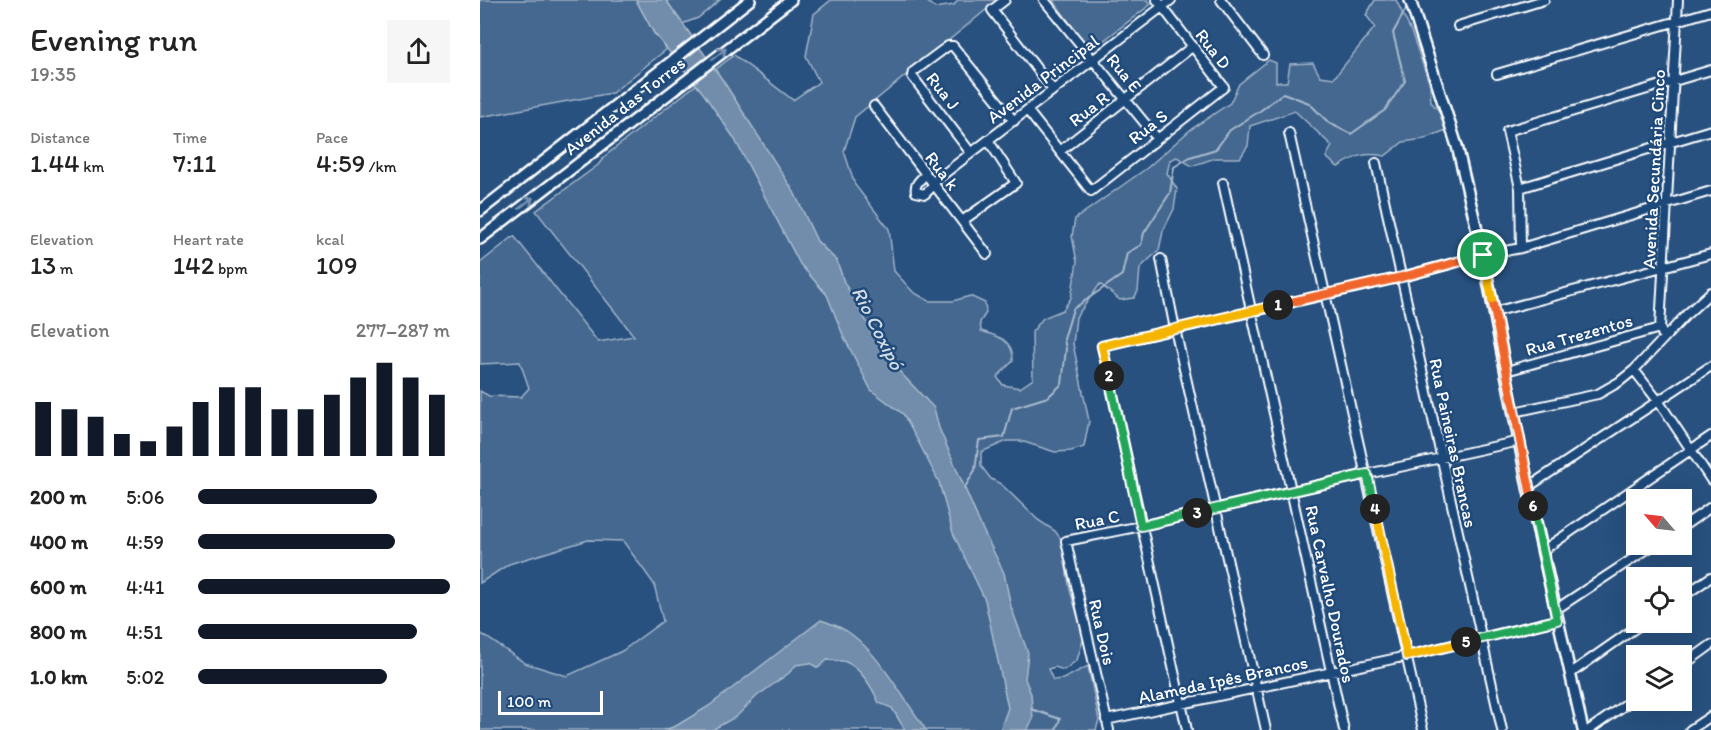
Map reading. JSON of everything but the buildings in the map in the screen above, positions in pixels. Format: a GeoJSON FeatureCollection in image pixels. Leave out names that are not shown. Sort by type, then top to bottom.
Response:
{"type":"FeatureCollection","features":[{"type":"Feature","properties":{"kind":"main road","name":"Avenida das Torres"},"geometry":{"type":"LineString","coordinates":[[480,211],[750,0]]}},
{"type":"Feature","properties":{"kind":"main road","name":"Avenida das Torres"},"geometry":{"type":"LineString","coordinates":[[480,239],[791,0]]}},
{"type":"Feature","properties":{"kind":"main road"},"geometry":{"type":"LineString","coordinates":[[1410,0],[1457,146],[1483,255],[1528,488],[1583,730]]}},
{"type":"Feature","properties":{"kind":"street"},"geometry":{"type":"LineString","coordinates":[[1005,0],[992,10],[1053,90]]}},
{"type":"Feature","properties":{"kind":"street","name":"Rua E"},"geometry":{"type":"LineString","coordinates":[[1044,0],[1157,138]]}},
{"type":"Feature","properties":{"kind":"street","name":"Avenida Principal"},"geometry":{"type":"LineString","coordinates":[[933,184],[1093,60],[1160,3],[1171,0]]}},
{"type":"Feature","properties":{"kind":"street"},"geometry":{"type":"LineString","coordinates":[[1221,0],[1263,55]]}},
{"type":"Feature","properties":{"kind":"street"},"geometry":{"type":"LineString","coordinates":[[1458,26],[1544,0]]}},
{"type":"Feature","properties":{"kind":"street","name":"Avenida Secundária Cinco"},"geometry":{"type":"LineString","coordinates":[[1664,338],[1660,328],[1678,0]]}},
{"type":"Feature","properties":{"kind":"street","name":"Rua D"},"geometry":{"type":"LineString","coordinates":[[1160,3],[1224,87]]}},
{"type":"Feature","properties":{"kind":"street"},"geometry":{"type":"LineString","coordinates":[[1497,74],[1711,10]]}},
{"type":"Feature","properties":{"kind":"street","name":"Rua J"},"geometry":{"type":"LineString","coordinates":[[971,153],[912,76],[913,72],[948,46],[953,46],[1014,121]]}},
{"type":"Feature","properties":{"kind":"street","name":"Rua R"},"geometry":{"type":"LineString","coordinates":[[1060,151],[1193,46]]}},
{"type":"Feature","properties":{"kind":"street"},"geometry":{"type":"LineString","coordinates":[[1521,248],[1520,188],[1506,131],[1711,70]]}},
{"type":"Feature","properties":{"kind":"street","name":"Rua S"},"geometry":{"type":"LineString","coordinates":[[1060,151],[1091,191],[1224,87]]}},
{"type":"Feature","properties":{"kind":"street","name":"Rua k"},"geometry":{"type":"LineString","coordinates":[[874,106],[987,254]]}},
{"type":"Feature","properties":{"kind":"street"},"geometry":{"type":"LineString","coordinates":[[1027,110],[1060,151]]}},
{"type":"Feature","properties":{"kind":"street"},"geometry":{"type":"LineString","coordinates":[[1520,188],[1711,130]]}},
{"type":"Feature","properties":{"kind":"street"},"geometry":{"type":"LineString","coordinates":[[1289,133],[1327,294],[1423,730]]}},
{"type":"Feature","properties":{"kind":"street"},"geometry":{"type":"LineString","coordinates":[[962,221],[1016,183],[988,140]]}},
{"type":"Feature","properties":{"kind":"street","name":"Rua Paineiras Brancas"},"geometry":{"type":"LineString","coordinates":[[1376,163],[1502,730]]}},
{"type":"Feature","properties":{"kind":"street"},"geometry":{"type":"LineString","coordinates":[[926,174],[916,183],[916,192],[925,194],[933,184]]}},
{"type":"Feature","properties":{"kind":"street","name":"Rua Carvalho Dourados"},"geometry":{"type":"LineString","coordinates":[[1222,183],[1344,730]]}},
{"type":"Feature","properties":{"kind":"street"},"geometry":{"type":"LineString","coordinates":[[1187,730],[1102,346],[1402,277],[1483,255],[1521,248],[1711,192]]}},
{"type":"Feature","properties":{"kind":"street"},"geometry":{"type":"LineString","coordinates":[[1494,312],[1711,254]]}},
{"type":"Feature","properties":{"kind":"street"},"geometry":{"type":"LineString","coordinates":[[1161,259],[1266,730]]}},
{"type":"Feature","properties":{"kind":"street"},"geometry":{"type":"LineString","coordinates":[[1514,412],[1598,394],[1619,382],[1634,370],[1711,292]]}},
{"type":"Feature","properties":{"kind":"street","name":"Rua Trezentos"},"geometry":{"type":"LineString","coordinates":[[1506,371],[1660,328]]}},
{"type":"Feature","properties":{"kind":"street"},"geometry":{"type":"LineString","coordinates":[[1528,488],[1711,366]]}},
{"type":"Feature","properties":{"kind":"street"},"geometry":{"type":"LineString","coordinates":[[1634,370],[1659,402],[1711,480]]}},
{"type":"Feature","properties":{"kind":"street"},"geometry":{"type":"LineString","coordinates":[[1542,551],[1711,436]]}},
{"type":"Feature","properties":{"kind":"street","name":"Rua C"},"geometry":{"type":"LineString","coordinates":[[1066,541],[1520,441]]}},
{"type":"Feature","properties":{"kind":"street"},"geometry":{"type":"LineString","coordinates":[[1692,520],[1711,507]]}},
{"type":"Feature","properties":{"kind":"street","name":"Rua Dois"},"geometry":{"type":"LineString","coordinates":[[1066,541],[1109,730]]}},
{"type":"Feature","properties":{"kind":"street"},"geometry":{"type":"LineString","coordinates":[[1555,610],[1638,555]]}},
{"type":"Feature","properties":{"kind":"street"},"geometry":{"type":"LineString","coordinates":[[1692,590],[1711,577]]}},
{"type":"Feature","properties":{"kind":"street","name":"Alameda Ipês Brancos"},"geometry":{"type":"LineString","coordinates":[[1106,720],[1181,706],[1407,656],[1557,620]]}},
{"type":"Feature","properties":{"kind":"street"},"geometry":{"type":"LineString","coordinates":[[1570,673],[1628,633]]}},
{"type":"Feature","properties":{"kind":"street"},"geometry":{"type":"LineString","coordinates":[[1692,659],[1711,645]]}},
{"type":"Feature","properties":{"kind":"street"},"geometry":{"type":"LineString","coordinates":[[1589,730],[1626,704]]}},
{"type":"Feature","properties":{"kind":"street"},"geometry":{"type":"LineString","coordinates":[[1690,730],[1711,716]]}},
{"type":"Feature","properties":{"kind":"shaded area"},"geometry":{"type":"Polygon","coordinates":[[[480,0],[636,0],[654,33],[667,49],[612,93],[480,117],[480,0]]]}},
{"type":"Feature","properties":{"kind":"shaded area","name":"Rio Coxipó"},"geometry":{"type":"Polygon","coordinates":[[[636,0],[666,0],[722,79],[794,192],[817,241],[837,261],[844,282],[868,324],[899,371],[934,408],[939,428],[1004,573],[1011,607],[1028,653],[1025,679],[1031,694],[1033,719],[1027,730],[1000,730],[1008,708],[985,600],[953,533],[939,482],[919,443],[903,414],[871,390],[843,335],[827,295],[800,264],[734,138],[703,93],[654,33],[636,0]]]}},
{"type":"Feature","properties":{"kind":"shaded area"},"geometry":{"type":"Polygon","coordinates":[[[666,0],[720,0],[698,18],[682,24],[666,0]]]}},
{"type":"Feature","properties":{"kind":"shaded area"},"geometry":{"type":"Polygon","coordinates":[[[831,0],[925,0],[935,8],[954,5],[958,0],[998,0],[855,117],[844,151],[855,185],[889,229],[894,271],[913,292],[929,301],[953,301],[970,296],[985,303],[986,313],[980,322],[981,331],[1004,340],[1013,354],[1013,361],[997,377],[1003,385],[1020,388],[1033,379],[1032,332],[1043,318],[1063,310],[1071,298],[1077,262],[1072,236],[1075,219],[1147,168],[1190,130],[1230,103],[1239,84],[1269,60],[1276,63],[1276,82],[1287,82],[1290,64],[1313,63],[1320,76],[1334,78],[1375,27],[1366,15],[1375,0],[1396,0],[1411,31],[1430,85],[1431,102],[1441,113],[1446,130],[1424,139],[1403,142],[1385,156],[1371,154],[1360,156],[1338,167],[1326,157],[1332,146],[1295,111],[1250,126],[1248,146],[1240,158],[1215,158],[1192,166],[1177,157],[1170,160],[1167,173],[1177,189],[1174,209],[1163,231],[1159,250],[1140,268],[1138,291],[1134,298],[1120,300],[1100,284],[1076,317],[1073,344],[1089,421],[1084,447],[1055,452],[1021,441],[1007,441],[981,452],[981,466],[991,479],[1001,484],[1038,520],[1055,531],[1061,539],[1070,590],[1084,637],[1077,660],[1064,670],[1055,667],[1048,669],[1053,680],[1063,679],[1088,666],[1099,720],[1096,730],[480,730],[480,633],[525,663],[567,676],[622,651],[663,621],[654,584],[623,541],[588,540],[509,564],[480,583],[480,391],[489,396],[521,397],[529,388],[520,362],[480,364],[480,263],[514,236],[598,342],[634,336],[536,211],[598,165],[605,156],[734,55],[793,100],[819,82],[806,56],[814,14],[831,0]]]}},
{"type":"Feature","properties":{"kind":"shaded area"},"geometry":{"type":"Polygon","coordinates":[[[1053,0],[1148,0],[1151,4],[1090,51],[1053,0]]]}},
{"type":"Feature","properties":{"kind":"shaded area"},"geometry":{"type":"Polygon","coordinates":[[[821,620],[844,629],[872,653],[926,730],[905,730],[892,708],[879,703],[870,685],[857,669],[844,661],[827,660],[818,668],[810,663],[796,665],[789,673],[757,696],[737,716],[712,730],[664,730],[676,726],[709,706],[821,620]]]}},
{"type":"Feature","properties":{"kind":"waterway"},"geometry":{"type":"LineString","coordinates":[[964,489],[975,470],[979,440],[1004,437],[1012,408],[1048,397],[1062,384],[1066,349],[1064,339],[1073,309],[1122,275],[1127,253],[1141,245],[1144,233],[1170,193],[1174,167],[1190,157],[1216,149],[1230,130],[1283,93],[1309,103],[1329,123],[1351,134],[1385,110],[1405,81],[1393,33],[1408,5]]}},
{"type":"Feature","properties":{"kind":"waterway"},"geometry":{"type":"LineString","coordinates":[[1031,709],[1060,719],[1056,730]]}},
{"type":"Feature","properties":{"kind":"route"},"geometry":{"type":"LineString","coordinates":[[1483,255],[1528,488],[1557,620],[1407,656],[1367,474],[1141,526],[1102,346],[1402,277],[1483,255]]}}]}
